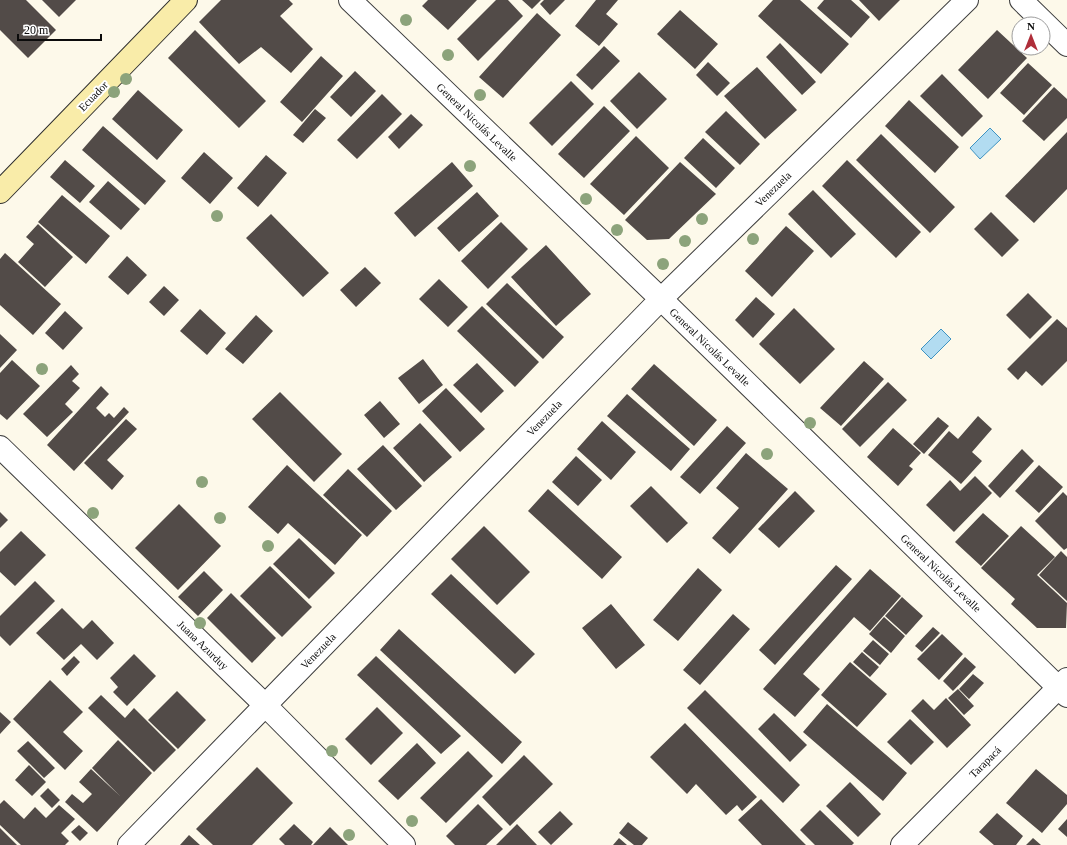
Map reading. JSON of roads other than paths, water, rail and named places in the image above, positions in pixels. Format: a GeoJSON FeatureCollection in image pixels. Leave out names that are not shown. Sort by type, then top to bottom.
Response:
{"type":"FeatureCollection","features":[{"type":"Feature","properties":{"kind":"main road","name":"Ecuador"},"geometry":{"type":"LineString","coordinates":[[0,192],[186,0]]}},
{"type":"Feature","properties":{"kind":"street","name":"General Nicolás Levalle"},"geometry":{"type":"LineString","coordinates":[[350,0],[1064,688]]}},
{"type":"Feature","properties":{"kind":"street","name":"Venezuela"},"geometry":{"type":"LineString","coordinates":[[129,845],[661,299],[967,0]]}},
{"type":"Feature","properties":{"kind":"street"},"geometry":{"type":"LineString","coordinates":[[1021,0],[1067,45]]}},
{"type":"Feature","properties":{"kind":"street","name":"Juana Azurduy"},"geometry":{"type":"LineString","coordinates":[[0,447],[265,705],[404,845]]}},
{"type":"Feature","properties":{"kind":"street","name":"Tarapacá"},"geometry":{"type":"LineString","coordinates":[[902,845],[1064,688]]}},
{"type":"Feature","properties":{"kind":"water"},"geometry":{"type":"Polygon","coordinates":[[[990,128],[1001,139],[980,159],[970,148],[990,128]]]}},
{"type":"Feature","properties":{"kind":"water"},"geometry":{"type":"Polygon","coordinates":[[[941,329],[951,339],[931,359],[921,349],[941,329]]]}}]}
